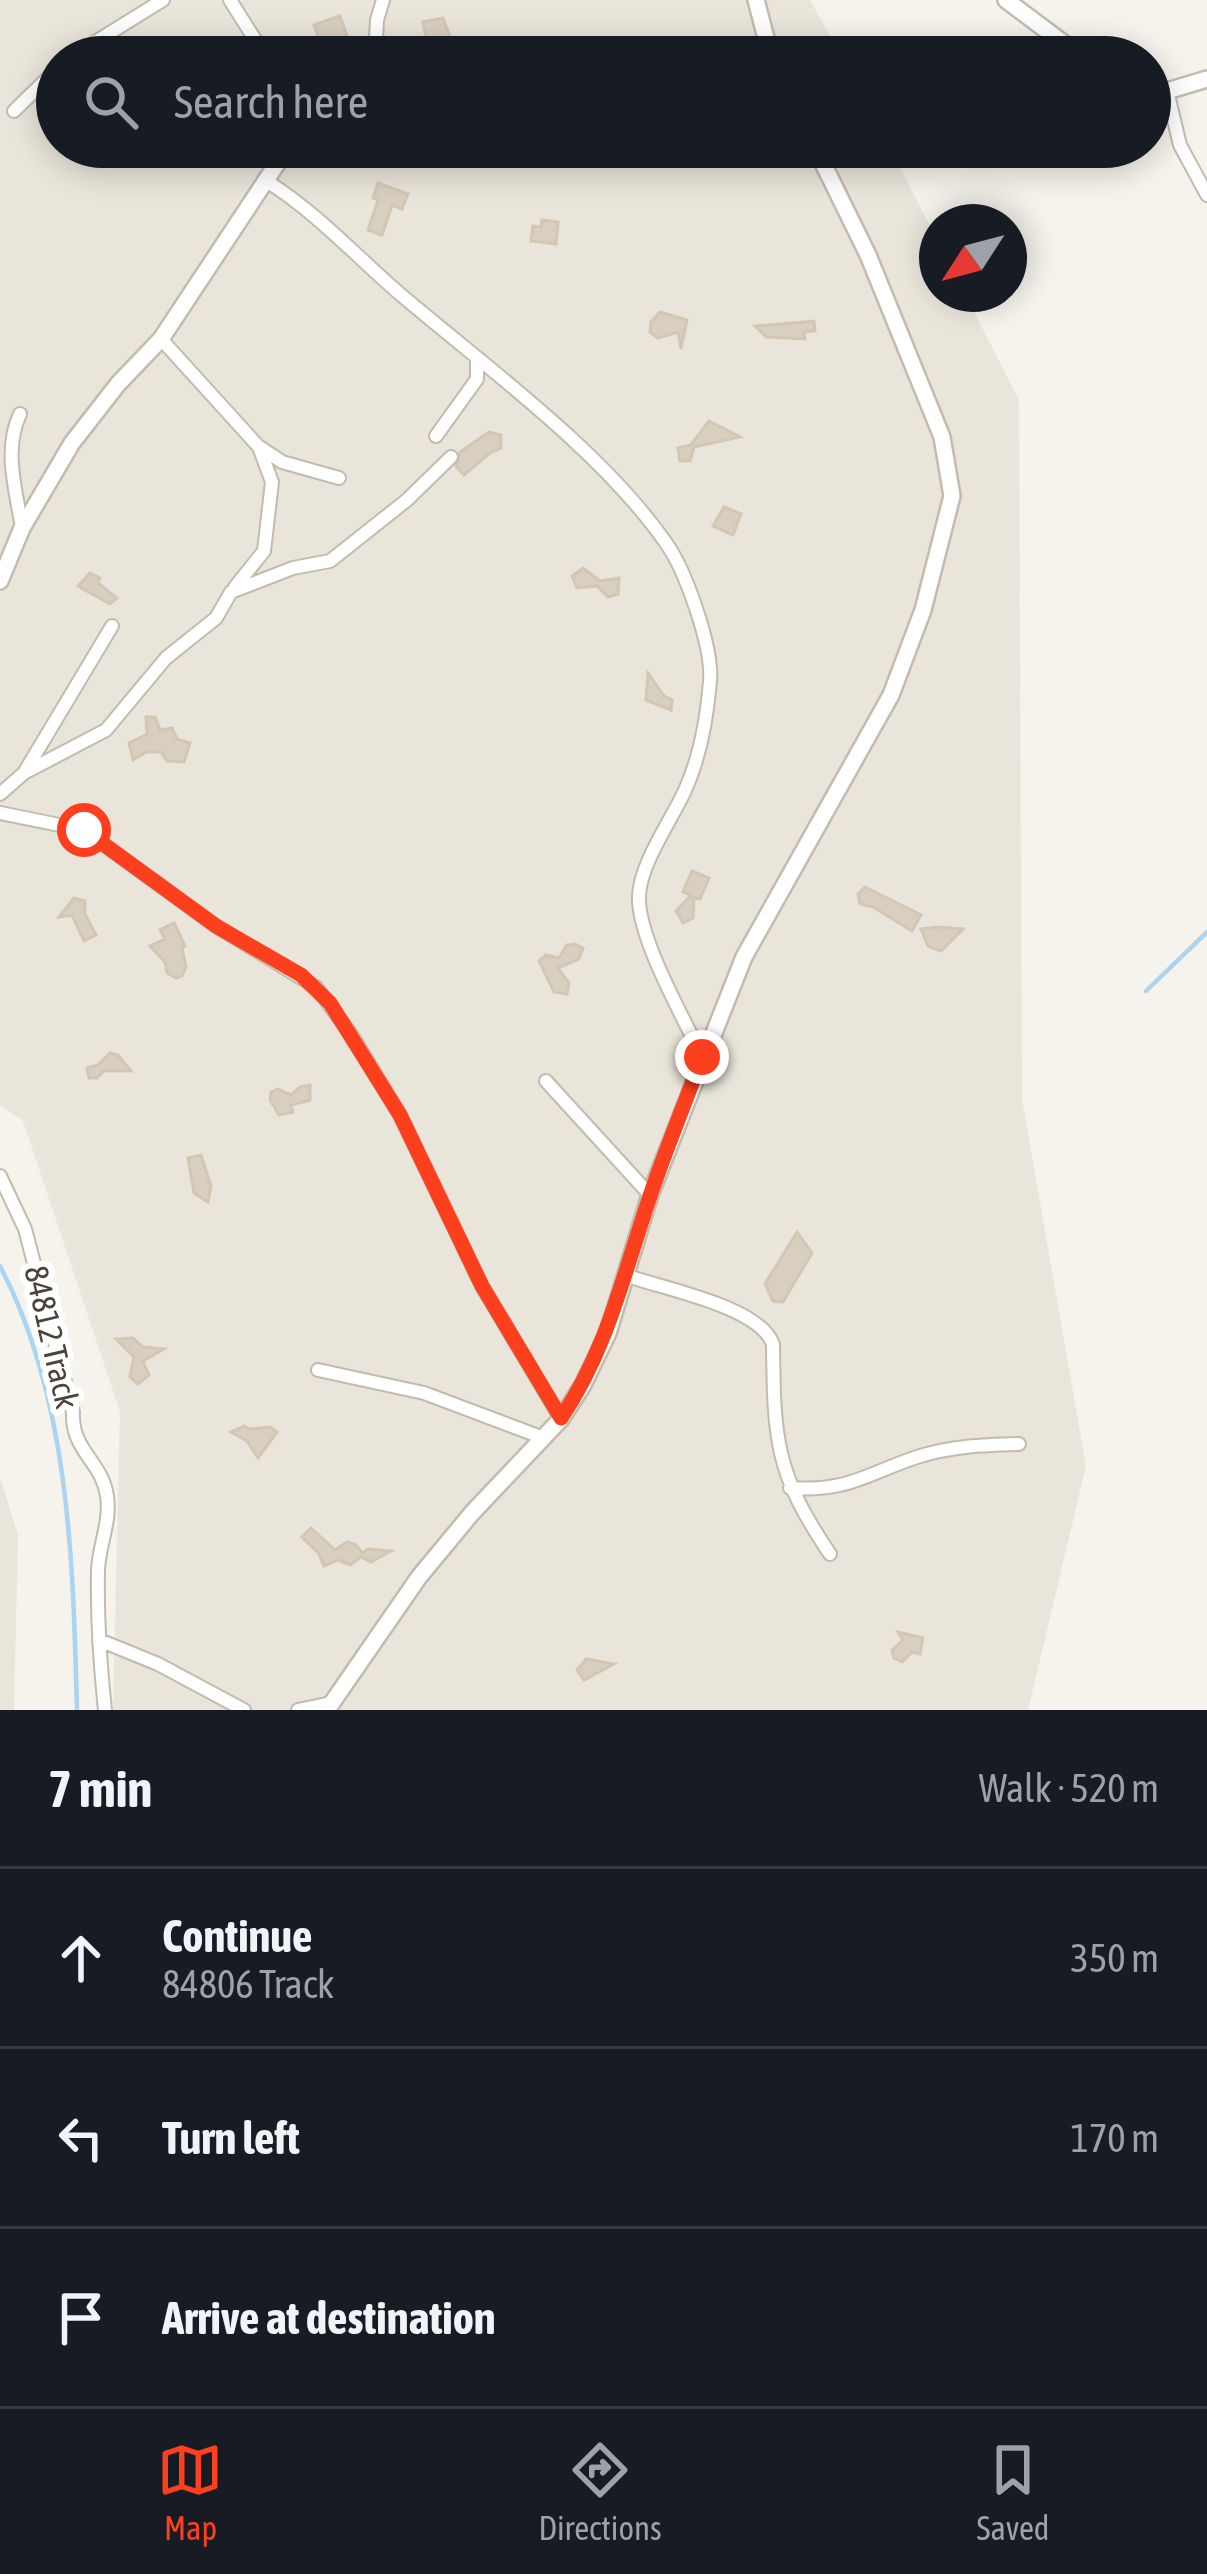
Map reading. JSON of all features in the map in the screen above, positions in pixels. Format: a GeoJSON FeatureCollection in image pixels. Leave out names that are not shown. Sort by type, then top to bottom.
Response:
{"type":"FeatureCollection","features":[{"type":"Feature","properties":{"kind":"street"},"geometry":{"type":"LineString","coordinates":[[105,36],[163,0]]}},
{"type":"Feature","properties":{"kind":"street"},"geometry":{"type":"LineString","coordinates":[[230,0],[253,36]]}},
{"type":"Feature","properties":{"kind":"street"},"geometry":{"type":"LineString","coordinates":[[376,36],[383,0]]}},
{"type":"Feature","properties":{"kind":"street"},"geometry":{"type":"LineString","coordinates":[[757,0],[766,36]]}},
{"type":"Feature","properties":{"kind":"street"},"geometry":{"type":"LineString","coordinates":[[1006,0],[1054,36]]}},
{"type":"Feature","properties":{"kind":"street"},"geometry":{"type":"LineString","coordinates":[[1171,88],[1207,79]]}},
{"type":"Feature","properties":{"kind":"street"},"geometry":{"type":"LineString","coordinates":[[14,111],[36,90]]}},
{"type":"Feature","properties":{"kind":"street"},"geometry":{"type":"LineString","coordinates":[[1171,122],[1207,195]]}},
{"type":"Feature","properties":{"kind":"street"},"geometry":{"type":"LineString","coordinates":[[0,580],[22,528],[72,443],[161,339],[276,168]]}},
{"type":"Feature","properties":{"kind":"street"},"geometry":{"type":"LineString","coordinates":[[298,1710],[329,1706],[419,1577],[561,1418],[584,1385],[608,1333],[650,1195],[744,956],[891,694],[923,610],[952,496],[942,437],[868,255],[825,168]]}},
{"type":"Feature","properties":{"kind":"street"},"geometry":{"type":"LineString","coordinates":[[268,182],[308,207],[397,291],[541,412],[670,547],[704,637],[711,675],[702,741],[638,894],[663,975],[702,1057]]}},
{"type":"Feature","properties":{"kind":"street"},"geometry":{"type":"LineString","coordinates":[[161,339],[258,446],[282,462],[339,478]]}},
{"type":"Feature","properties":{"kind":"street"},"geometry":{"type":"LineString","coordinates":[[436,436],[477,379],[477,358]]}},
{"type":"Feature","properties":{"kind":"street"},"geometry":{"type":"LineString","coordinates":[[20,414],[5,459],[22,528]]}},
{"type":"Feature","properties":{"kind":"street"},"geometry":{"type":"LineString","coordinates":[[0,794],[24,773],[106,730],[166,658],[216,618],[264,551],[272,482],[258,446]]}},
{"type":"Feature","properties":{"kind":"street"},"geometry":{"type":"LineString","coordinates":[[231,592],[293,568],[330,561],[452,457]]}},
{"type":"Feature","properties":{"kind":"street"},"geometry":{"type":"LineString","coordinates":[[24,773],[112,626]]}},
{"type":"Feature","properties":{"kind":"street"},"geometry":{"type":"LineString","coordinates":[[0,812],[84,830],[216,926],[316,986],[400,1115],[482,1286],[561,1418]]}},
{"type":"Feature","properties":{"kind":"street"},"geometry":{"type":"LineString","coordinates":[[546,1081],[650,1195]]}},
{"type":"Feature","properties":{"kind":"street","name":"84812 Track"},"geometry":{"type":"LineString","coordinates":[[0,1176],[15,1202],[34,1261],[73,1412],[72,1432],[103,1478],[108,1498],[98,1563],[105,1710]]}},
{"type":"Feature","properties":{"kind":"street"},"geometry":{"type":"LineString","coordinates":[[626,1275],[738,1312],[768,1331],[773,1344],[776,1444],[790,1487],[830,1553]]}},
{"type":"Feature","properties":{"kind":"street"},"geometry":{"type":"LineString","coordinates":[[318,1370],[424,1393],[541,1437]]}},
{"type":"Feature","properties":{"kind":"street"},"geometry":{"type":"LineString","coordinates":[[790,1487],[846,1486],[960,1445],[1019,1444]]}},
{"type":"Feature","properties":{"kind":"street"},"geometry":{"type":"LineString","coordinates":[[99,1640],[158,1664],[244,1710]]}},
{"type":"Feature","properties":{"kind":"shaded area"},"geometry":{"type":"Polygon","coordinates":[[[0,0],[810,0],[830,36],[36,36],[36,168],[901,168],[919,204],[919,312],[974,312],[1019,400],[1022,1099],[1086,1466],[1028,1710],[113,1710],[120,1412],[23,1121],[0,1105],[0,0]]]}},
{"type":"Feature","properties":{"kind":"shaded area"},"geometry":{"type":"Polygon","coordinates":[[[0,1477],[18,1535],[14,1710],[0,1710],[0,1477]]]}},
{"type":"Feature","properties":{"kind":"building"},"geometry":{"type":"Polygon","coordinates":[[[340,16],[347,36],[318,36],[314,25],[340,16]]]}},
{"type":"Feature","properties":{"kind":"building"},"geometry":{"type":"Polygon","coordinates":[[[443,18],[450,36],[426,36],[423,22],[443,18]]]}},
{"type":"Feature","properties":{"kind":"building"},"geometry":{"type":"Polygon","coordinates":[[[378,183],[408,194],[402,209],[392,205],[382,235],[368,230],[378,183]]]}},
{"type":"Feature","properties":{"kind":"building"},"geometry":{"type":"Polygon","coordinates":[[[542,220],[558,222],[556,244],[531,241],[533,226],[541,227],[542,220]]]}},
{"type":"Feature","properties":{"kind":"building"},"geometry":{"type":"Polygon","coordinates":[[[660,312],[687,320],[681,349],[678,332],[658,338],[650,332],[660,312]]]}},
{"type":"Feature","properties":{"kind":"building"},"geometry":{"type":"Polygon","coordinates":[[[814,321],[815,331],[804,332],[805,339],[766,337],[755,326],[814,321]]]}},
{"type":"Feature","properties":{"kind":"building"},"geometry":{"type":"Polygon","coordinates":[[[709,421],[740,437],[694,447],[690,461],[680,461],[678,448],[691,445],[709,421]]]}},
{"type":"Feature","properties":{"kind":"building"},"geometry":{"type":"Polygon","coordinates":[[[489,432],[501,435],[501,448],[464,475],[456,466],[460,452],[489,432]]]}},
{"type":"Feature","properties":{"kind":"building"},"geometry":{"type":"Polygon","coordinates":[[[724,507],[741,514],[733,535],[713,526],[724,507]]]}},
{"type":"Feature","properties":{"kind":"building"},"geometry":{"type":"Polygon","coordinates":[[[583,568],[600,581],[619,578],[618,594],[608,597],[597,586],[577,588],[572,576],[583,568]]]}},
{"type":"Feature","properties":{"kind":"building"},"geometry":{"type":"Polygon","coordinates":[[[90,573],[117,598],[110,604],[78,586],[90,573]]]}},
{"type":"Feature","properties":{"kind":"building"},"geometry":{"type":"Polygon","coordinates":[[[648,673],[672,700],[671,710],[646,700],[648,673]]]}},
{"type":"Feature","properties":{"kind":"building"},"geometry":{"type":"Polygon","coordinates":[[[146,717],[155,717],[160,730],[172,728],[177,739],[190,743],[184,762],[167,761],[161,752],[146,752],[133,760],[129,743],[147,734],[146,717]]]}},
{"type":"Feature","properties":{"kind":"building"},"geometry":{"type":"Polygon","coordinates":[[[692,871],[709,878],[700,899],[694,897],[693,918],[683,923],[676,911],[691,895],[683,892],[692,871]]]}},
{"type":"Feature","properties":{"kind":"building"},"geometry":{"type":"Polygon","coordinates":[[[865,887],[921,915],[912,931],[860,904],[858,894],[865,887]]]}},
{"type":"Feature","properties":{"kind":"building"},"geometry":{"type":"Polygon","coordinates":[[[74,898],[85,901],[85,914],[96,935],[84,941],[72,915],[59,917],[74,898]]]}},
{"type":"Feature","properties":{"kind":"building"},"geometry":{"type":"Polygon","coordinates":[[[174,923],[185,946],[186,967],[176,978],[167,973],[165,962],[150,946],[165,939],[160,930],[174,923]]]}},
{"type":"Feature","properties":{"kind":"building"},"geometry":{"type":"Polygon","coordinates":[[[921,929],[963,929],[941,951],[928,946],[921,929]]]}},
{"type":"Feature","properties":{"kind":"building"},"geometry":{"type":"Polygon","coordinates":[[[567,945],[583,948],[579,959],[558,968],[569,983],[567,994],[554,992],[539,961],[546,955],[559,958],[567,945]]]}},
{"type":"Feature","properties":{"kind":"building"},"geometry":{"type":"Polygon","coordinates":[[[110,1053],[118,1055],[131,1071],[104,1071],[89,1078],[87,1068],[110,1053]]]}},
{"type":"Feature","properties":{"kind":"building"},"geometry":{"type":"Polygon","coordinates":[[[310,1085],[310,1100],[291,1105],[293,1112],[279,1115],[271,1092],[278,1089],[291,1095],[310,1085]]]}},
{"type":"Feature","properties":{"kind":"building"},"geometry":{"type":"Polygon","coordinates":[[[201,1155],[211,1186],[208,1202],[194,1193],[188,1158],[201,1155]]]}},
{"type":"Feature","properties":{"kind":"building"},"geometry":{"type":"Polygon","coordinates":[[[797,1232],[812,1253],[783,1302],[773,1301],[765,1284],[797,1232]]]}},
{"type":"Feature","properties":{"kind":"building"},"geometry":{"type":"Polygon","coordinates":[[[133,1338],[143,1347],[164,1349],[143,1361],[149,1375],[138,1384],[130,1377],[134,1357],[116,1339],[133,1338]]]}},
{"type":"Feature","properties":{"kind":"building"},"geometry":{"type":"Polygon","coordinates":[[[245,1426],[270,1427],[277,1432],[258,1458],[247,1441],[231,1432],[245,1426]]]}},
{"type":"Feature","properties":{"kind":"building"},"geometry":{"type":"Polygon","coordinates":[[[311,1528],[335,1550],[347,1542],[362,1553],[391,1551],[371,1562],[361,1557],[350,1565],[338,1560],[324,1566],[302,1537],[311,1528]]]}},
{"type":"Feature","properties":{"kind":"building"},"geometry":{"type":"Polygon","coordinates":[[[898,1632],[923,1638],[920,1654],[912,1652],[902,1662],[894,1658],[892,1650],[903,1640],[898,1632]]]}},
{"type":"Feature","properties":{"kind":"building"},"geometry":{"type":"Polygon","coordinates":[[[586,1659],[614,1664],[584,1680],[577,1670],[586,1659]]]}},
{"type":"Feature","properties":{"kind":"waterway"},"geometry":{"type":"LineString","coordinates":[[1146,991],[1207,932]]}},
{"type":"Feature","properties":{"kind":"waterway"},"geometry":{"type":"LineString","coordinates":[[0,1266],[23,1317],[54,1426],[69,1540],[77,1710]]}},
{"type":"Feature","properties":{"kind":"route"},"geometry":{"type":"LineString","coordinates":[[84,830],[216,926],[301,975],[330,1003],[400,1115],[482,1286],[561,1418],[584,1385],[608,1333],[650,1195],[702,1057]]}}]}
